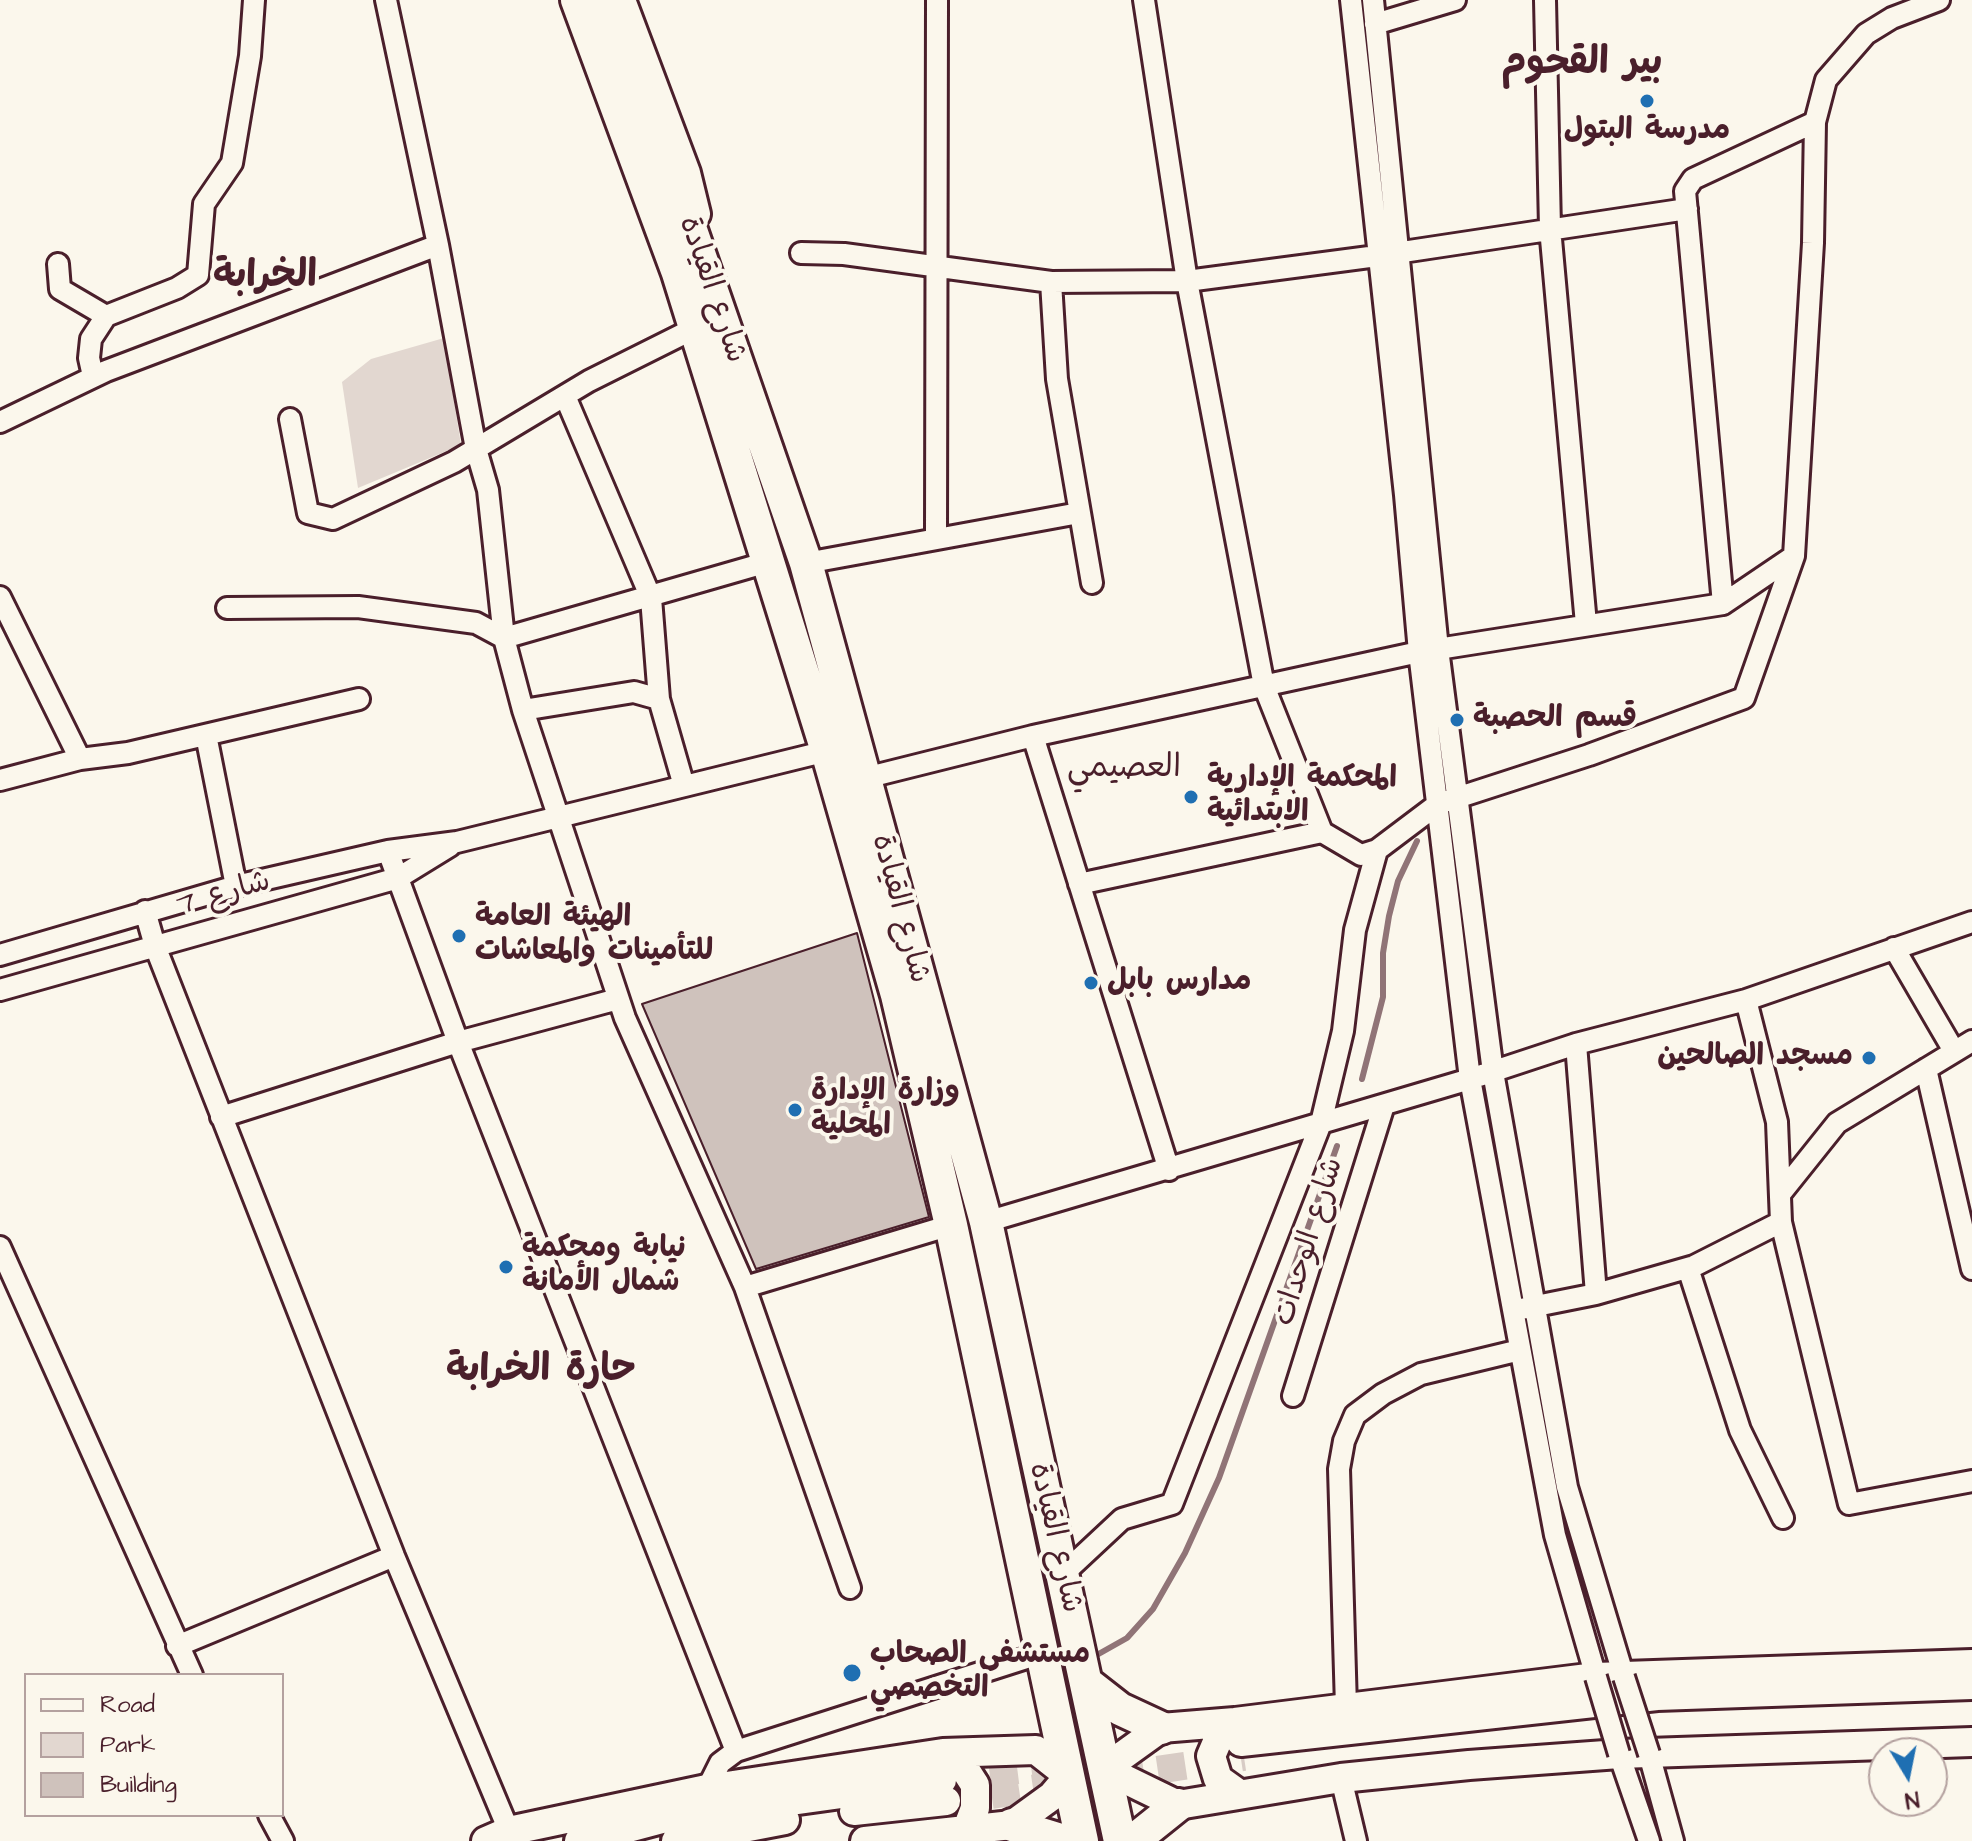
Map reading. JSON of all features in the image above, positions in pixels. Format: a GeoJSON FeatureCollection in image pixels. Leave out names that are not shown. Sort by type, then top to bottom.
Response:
{"type":"FeatureCollection","features":[{"type":"Feature","properties":{"kind":"main road","name":"شارع القيادة"},"geometry":{"type":"LineString","coordinates":[[577,0],[690,268],[806,563],[986,1222],[1120,1841]]}},
{"type":"Feature","properties":{"kind":"main road","name":"شارع القيادة"},"geometry":{"type":"LineString","coordinates":[[601,0],[690,268],[695,328],[827,751],[897,995],[951,1225],[1082,1841]]}},
{"type":"Feature","properties":{"kind":"main road"},"geometry":{"type":"LineString","coordinates":[[1088,1684],[1120,1709],[1161,1728]]}},
{"type":"Feature","properties":{"kind":"main road"},"geometry":{"type":"LineString","coordinates":[[1133,1841],[1178,1805]]}},
{"type":"Feature","properties":{"kind":"main road"},"geometry":{"type":"LineString","coordinates":[[1012,1825],[1064,1841]]}},
{"type":"Feature","properties":{"kind":"street"},"geometry":{"type":"LineString","coordinates":[[93,376],[89,358],[91,339],[106,316],[177,288],[198,275],[204,204],[215,182],[232,163],[250,56],[254,0]]}},
{"type":"Feature","properties":{"kind":"street"},"geometry":{"type":"LineString","coordinates":[[386,0],[438,245],[476,449],[488,490],[504,638],[523,710],[618,999],[745,1287],[850,1588]]}},
{"type":"Feature","properties":{"kind":"street"},"geometry":{"type":"LineString","coordinates":[[569,0],[646,210],[690,268]]}},
{"type":"Feature","properties":{"kind":"street"},"geometry":{"type":"LineString","coordinates":[[621,0],[686,173],[696,213],[690,268]]}},
{"type":"Feature","properties":{"kind":"street"},"geometry":{"type":"LineString","coordinates":[[936,537],[937,0]]}},
{"type":"Feature","properties":{"kind":"street"},"geometry":{"type":"LineString","coordinates":[[1144,0],[1187,281],[1264,686],[1322,832],[1361,855],[1377,850],[1438,804],[1744,698],[1794,556],[1813,243],[1815,122],[1826,80],[1844,55],[1866,34],[1892,18],[1939,0]]}},
{"type":"Feature","properties":{"kind":"street"},"geometry":{"type":"LineString","coordinates":[[1351,0],[1386,255],[1424,490],[1428,650],[1438,804],[1470,1079],[1555,1535],[1619,1754],[1649,1841]]}},
{"type":"Feature","properties":{"kind":"street"},"geometry":{"type":"LineString","coordinates":[[1373,0],[1386,255]]}},
{"type":"Feature","properties":{"kind":"street"},"geometry":{"type":"LineString","coordinates":[[1375,24],[1455,0]]}},
{"type":"Feature","properties":{"kind":"street"},"geometry":{"type":"LineString","coordinates":[[1545,0],[1550,228],[1586,624]]}},
{"type":"Feature","properties":{"kind":"street"},"geometry":{"type":"LineString","coordinates":[[1723,604],[1685,191],[1693,179],[1815,122]]}},
{"type":"Feature","properties":{"kind":"street"},"geometry":{"type":"LineString","coordinates":[[801,253],[844,254],[935,269],[1051,282],[1187,281],[1386,255],[1687,209]]}},
{"type":"Feature","properties":{"kind":"street"},"geometry":{"type":"LineString","coordinates":[[0,422],[93,376],[438,245]]}},
{"type":"Feature","properties":{"kind":"street"},"geometry":{"type":"LineString","coordinates":[[58,264],[60,289],[106,316]]}},
{"type":"Feature","properties":{"kind":"street"},"geometry":{"type":"LineString","coordinates":[[1051,282],[1057,379],[1092,583]]}},
{"type":"Feature","properties":{"kind":"street"},"geometry":{"type":"LineString","coordinates":[[290,419],[308,513],[333,519],[476,449],[654,346],[695,328]]}},
{"type":"Feature","properties":{"kind":"street"},"geometry":{"type":"LineString","coordinates":[[565,396],[651,598],[659,699],[684,786]]}},
{"type":"Feature","properties":{"kind":"street"},"geometry":{"type":"LineString","coordinates":[[806,563],[1079,513]]}},
{"type":"Feature","properties":{"kind":"street"},"geometry":{"type":"LineString","coordinates":[[865,778],[1033,736],[1428,650],[1723,604],[1794,556]]}},
{"type":"Feature","properties":{"kind":"street"},"geometry":{"type":"LineString","coordinates":[[227,608],[358,607],[476,623],[504,638],[768,562]]}},
{"type":"Feature","properties":{"kind":"street"},"geometry":{"type":"LineString","coordinates":[[0,597],[80,759]]}},
{"type":"Feature","properties":{"kind":"street"},"geometry":{"type":"LineString","coordinates":[[1428,650],[1459,797],[1493,1072],[1567,1487],[1673,1841]]}},
{"type":"Feature","properties":{"kind":"street"},"geometry":{"type":"LineString","coordinates":[[523,710],[634,692],[659,699]]}},
{"type":"Feature","properties":{"kind":"street"},"geometry":{"type":"LineString","coordinates":[[0,780],[80,759],[206,735],[359,699]]}},
{"type":"Feature","properties":{"kind":"street"},"geometry":{"type":"LineString","coordinates":[[206,735],[236,886]]}},
{"type":"Feature","properties":{"kind":"street"},"geometry":{"type":"LineString","coordinates":[[1033,736],[1169,1170]]}},
{"type":"Feature","properties":{"kind":"street","name":"شارع 7"},"geometry":{"type":"LineString","coordinates":[[0,955],[236,886],[388,851],[457,842],[827,751]]}},
{"type":"Feature","properties":{"kind":"street"},"geometry":{"type":"LineString","coordinates":[[1079,884],[1322,832]]}},
{"type":"Feature","properties":{"kind":"street","name":"شارع 7"},"geometry":{"type":"LineString","coordinates":[[0,990],[398,878],[457,842]]}},
{"type":"Feature","properties":{"kind":"street"},"geometry":{"type":"LineString","coordinates":[[1062,1575],[1122,1519],[1172,1504],[1321,1123],[1343,1031],[1355,930],[1377,850]]}},
{"type":"Feature","properties":{"kind":"street"},"geometry":{"type":"LineString","coordinates":[[388,851],[458,1042],[736,1751]]}},
{"type":"Feature","properties":{"kind":"street"},"geometry":{"type":"LineString","coordinates":[[145,911],[155,946],[221,1117],[394,1556],[497,1836],[707,1789],[944,1778]]}},
{"type":"Feature","properties":{"kind":"street"},"geometry":{"type":"LineString","coordinates":[[986,1222],[1169,1170],[1576,1044],[1746,1000],[1972,922]]}},
{"type":"Feature","properties":{"kind":"street"},"geometry":{"type":"LineString","coordinates":[[1781,1193],[1837,1123],[1963,1046],[1894,948]]}},
{"type":"Feature","properties":{"kind":"street"},"geometry":{"type":"LineString","coordinates":[[221,1117],[458,1042],[618,999]]}},
{"type":"Feature","properties":{"kind":"street"},"geometry":{"type":"LineString","coordinates":[[1746,1000],[1777,1122],[1781,1222],[1849,1504],[1972,1481]]}},
{"type":"Feature","properties":{"kind":"street"},"geometry":{"type":"LineString","coordinates":[[1576,1044],[1589,1174],[1596,1294]]}},
{"type":"Feature","properties":{"kind":"street"},"geometry":{"type":"LineString","coordinates":[[1926,1069],[1972,1269]]}},
{"type":"Feature","properties":{"kind":"street","name":"شارع الوحدات"},"geometry":{"type":"LineString","coordinates":[[1293,1396],[1384,1105]]}},
{"type":"Feature","properties":{"kind":"street"},"geometry":{"type":"LineString","coordinates":[[1512,1311],[1596,1294],[1688,1268],[1781,1222]]}},
{"type":"Feature","properties":{"kind":"street"},"geometry":{"type":"LineString","coordinates":[[745,1287],[951,1225]]}},
{"type":"Feature","properties":{"kind":"street"},"geometry":{"type":"LineString","coordinates":[[0,1247],[191,1673]]}},
{"type":"Feature","properties":{"kind":"street"},"geometry":{"type":"LineString","coordinates":[[1688,1268],[1740,1430],[1783,1518]]}},
{"type":"Feature","properties":{"kind":"street"},"geometry":{"type":"LineString","coordinates":[[1346,1707],[1339,1469],[1344,1441],[1355,1415],[1383,1394],[1421,1374],[1520,1350]]}},
{"type":"Feature","properties":{"kind":"street"},"geometry":{"type":"LineString","coordinates":[[177,1646],[394,1556]]}},
{"type":"Feature","properties":{"kind":"street"},"geometry":{"type":"LineString","coordinates":[[707,1789],[720,1763],[736,1751],[1042,1653]]}},
{"type":"Feature","properties":{"kind":"street"},"geometry":{"type":"LineString","coordinates":[[1240,1740],[1346,1707],[1596,1677],[1972,1664]]}},
{"type":"Feature","properties":{"kind":"street"},"geometry":{"type":"LineString","coordinates":[[1239,1794],[1218,1779],[1211,1756],[1220,1735],[1240,1740],[1657,1696],[1972,1685]]}},
{"type":"Feature","properties":{"kind":"street"},"geometry":{"type":"LineString","coordinates":[[1972,1705],[1669,1710],[1240,1740],[1161,1728],[1104,1769],[1178,1805],[1341,1778],[1619,1754],[1972,1742]]}},
{"type":"Feature","properties":{"kind":"street"},"geometry":{"type":"LineString","coordinates":[[676,1841],[798,1818],[1036,1750],[1069,1776],[1052,1796],[1012,1825],[865,1841]]}},
{"type":"Feature","properties":{"kind":"street"},"geometry":{"type":"LineString","coordinates":[[579,1841],[662,1819],[944,1778],[959,1760],[975,1785],[975,1808],[967,1829]]}},
{"type":"Feature","properties":{"kind":"street"},"geometry":{"type":"LineString","coordinates":[[1341,1778],[1356,1841]]}},
{"type":"Feature","properties":{"kind":"street"},"geometry":{"type":"LineString","coordinates":[[270,1817],[283,1841]]}},
{"type":"Feature","properties":{"kind":"green space"},"geometry":{"type":"Polygon","coordinates":[[[444,338],[461,445],[358,488],[342,382],[371,359],[444,338]]]}},
{"type":"Feature","properties":{"kind":"building","name":"وزارة الإدارة المحلية"},"geometry":{"type":"Polygon","coordinates":[[[857,933],[929,1217],[756,1269],[642,1004],[857,933]]]}},
{"type":"Feature","properties":{"kind":"waterway"},"geometry":{"type":"LineString","coordinates":[[1362,1079],[1383,997],[1383,953],[1389,916],[1398,881],[1417,841]]}},
{"type":"Feature","properties":{"kind":"waterway"},"geometry":{"type":"LineString","coordinates":[[1095,1656],[1127,1638],[1153,1609],[1185,1553],[1219,1478],[1337,1146]]}},
{"type":"Feature","properties":{"kind":"tunnel"},"geometry":{"type":"LineString","coordinates":[[950,1801],[1244,1757]]}},
{"type":"Feature","properties":{"kind":"tunnel"},"geometry":{"type":"LineString","coordinates":[[948,1779],[1073,1763]]}},
{"type":"Feature","properties":{"kind":"place","name":"مدرسة البتول"},"geometry":{"type":"Point","coordinates":[1647,101]}},
{"type":"Feature","properties":{"kind":"place","name":"قسم الحصبة"},"geometry":{"type":"Point","coordinates":[1457,720]}},
{"type":"Feature","properties":{"kind":"place","name":"المحكمة الإدارية الابتدائية"},"geometry":{"type":"Point","coordinates":[1191,797]}},
{"type":"Feature","properties":{"kind":"place","name":"الهيئة العامة للتأمينات والمعاشات"},"geometry":{"type":"Point","coordinates":[459,936]}},
{"type":"Feature","properties":{"kind":"place","name":"مدارس بابل"},"geometry":{"type":"Point","coordinates":[1091,983]}},
{"type":"Feature","properties":{"kind":"place","name":"مسجد الصالحين"},"geometry":{"type":"Point","coordinates":[1869,1058]}},
{"type":"Feature","properties":{"kind":"place","name":"وزارة الإدارة المحلية"},"geometry":{"type":"Point","coordinates":[795,1110]}},
{"type":"Feature","properties":{"kind":"place","name":"نيابة ومحكمة شمال الأمانة"},"geometry":{"type":"Point","coordinates":[506,1267]}},
{"type":"Feature","properties":{"kind":"place","name":"مستشفى الصحاب التخصصي"},"geometry":{"type":"Point","coordinates":[852,1673]}},
{"type":"Feature","properties":{"kind":"district","name":"بير القحوم"},"geometry":{"type":"Point","coordinates":[1582,65]}},
{"type":"Feature","properties":{"kind":"district","name":"الخرابة"},"geometry":{"type":"Point","coordinates":[265,278]}},
{"type":"Feature","properties":{"kind":"district","name":"العصيمي"},"geometry":{"type":"Point","coordinates":[1124,769]}},
{"type":"Feature","properties":{"kind":"district","name":"حارة الخرابة"},"geometry":{"type":"Point","coordinates":[541,1372]}}]}
